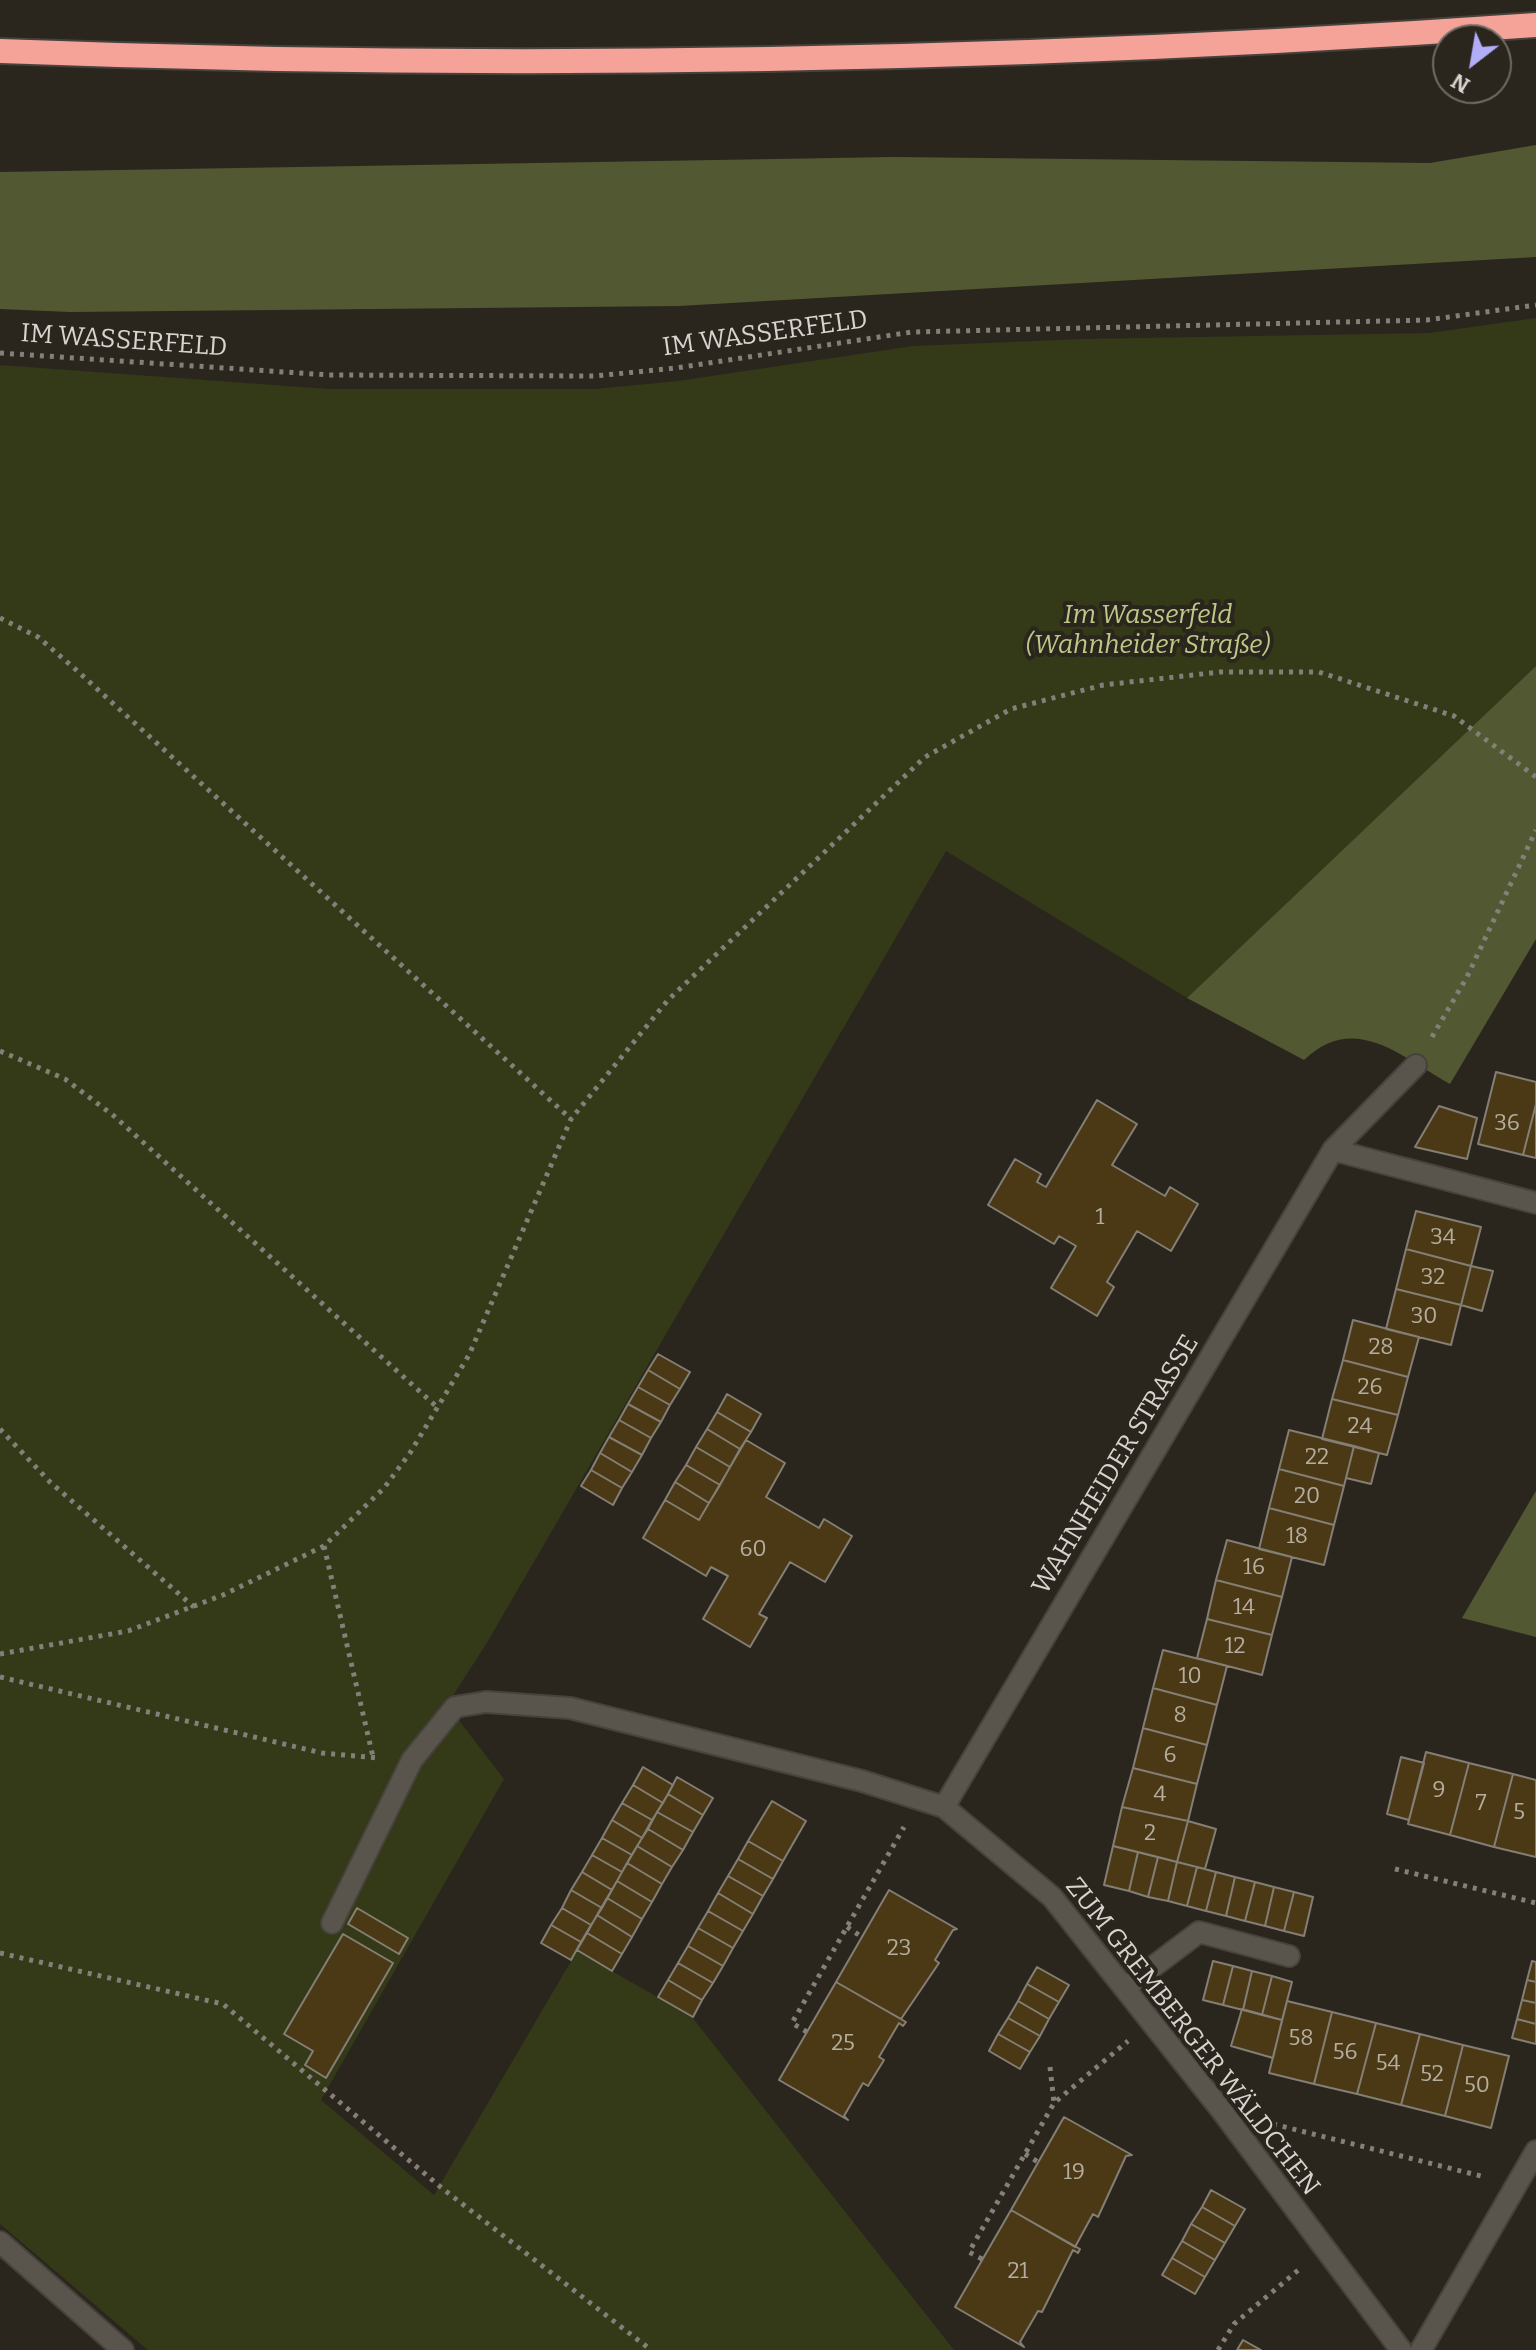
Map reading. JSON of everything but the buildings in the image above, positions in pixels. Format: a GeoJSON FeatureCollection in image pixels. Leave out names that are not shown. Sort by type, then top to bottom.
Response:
{"type":"FeatureCollection","features":[{"type":"Feature","properties":{"kind":"highway"},"geometry":{"type":"LineString","coordinates":[[0,51],[227,60],[1000,55],[1536,25]]}},
{"type":"Feature","properties":{"kind":"street","name":"WAHNHEIDER STRASSE"},"geometry":{"type":"LineString","coordinates":[[944,1807],[1333,1150],[1416,1065]]}},
{"type":"Feature","properties":{"kind":"street"},"geometry":{"type":"LineString","coordinates":[[1333,1150],[1536,1203]]}},
{"type":"Feature","properties":{"kind":"street","name":"ZUM GREMBERGER WÄLDCHEN"},"geometry":{"type":"LineString","coordinates":[[412,1760],[455,1707],[486,1702],[570,1708],[862,1781],[944,1807],[1052,1897],[1222,2111],[1401,2350]]}},
{"type":"Feature","properties":{"kind":"street"},"geometry":{"type":"LineString","coordinates":[[332,1923],[412,1760]]}},
{"type":"Feature","properties":{"kind":"street"},"geometry":{"type":"LineString","coordinates":[[1125,1988],[1199,1932],[1289,1956]]}},
{"type":"Feature","properties":{"kind":"street"},"geometry":{"type":"LineString","coordinates":[[1421,2350],[1536,2151]]}},
{"type":"Feature","properties":{"kind":"street"},"geometry":{"type":"LineString","coordinates":[[0,2242],[123,2350]]}},
{"type":"Feature","properties":{"kind":"path","name":"IM WASSERFELD"},"geometry":{"type":"LineString","coordinates":[[0,353],[329,375],[595,376],[676,368],[912,332],[1427,320],[1536,305]]}},
{"type":"Feature","properties":{"kind":"path"},"geometry":{"type":"LineString","coordinates":[[0,618],[38,637],[74,668],[571,1119]]}},
{"type":"Feature","properties":{"kind":"path"},"geometry":{"type":"LineString","coordinates":[[0,1654],[128,1631],[194,1607],[324,1546],[384,1488],[410,1453],[469,1355],[571,1119],[668,1000],[925,757],[1011,709],[1118,684],[1220,672],[1319,672],[1454,716],[1536,777]]}},
{"type":"Feature","properties":{"kind":"path"},"geometry":{"type":"LineString","coordinates":[[1416,1065],[1467,977],[1536,830]]}},
{"type":"Feature","properties":{"kind":"path"},"geometry":{"type":"LineString","coordinates":[[0,1051],[65,1079],[114,1116],[437,1407]]}},
{"type":"Feature","properties":{"kind":"path"},"geometry":{"type":"LineString","coordinates":[[0,1429],[50,1482],[194,1607]]}},
{"type":"Feature","properties":{"kind":"path"},"geometry":{"type":"LineString","coordinates":[[324,1546],[373,1757]]}},
{"type":"Feature","properties":{"kind":"path"},"geometry":{"type":"LineString","coordinates":[[0,1677],[322,1753],[412,1760]]}},
{"type":"Feature","properties":{"kind":"path"},"geometry":{"type":"LineString","coordinates":[[807,2032],[792,2023],[919,1799]]}},
{"type":"Feature","properties":{"kind":"path"},"geometry":{"type":"LineString","coordinates":[[1395,1869],[1536,1903]]}},
{"type":"Feature","properties":{"kind":"path"},"geometry":{"type":"LineString","coordinates":[[847,1927],[862,1937]]}},
{"type":"Feature","properties":{"kind":"path"},"geometry":{"type":"LineString","coordinates":[[0,1953],[223,2004],[443,2189],[651,2350]]}},
{"type":"Feature","properties":{"kind":"path"},"geometry":{"type":"LineString","coordinates":[[982,2259],[969,2252],[1054,2103],[1151,2022]]}},
{"type":"Feature","properties":{"kind":"path"},"geometry":{"type":"LineString","coordinates":[[1050,2067],[1054,2103]]}},
{"type":"Feature","properties":{"kind":"path"},"geometry":{"type":"LineString","coordinates":[[1222,2111],[1515,2185]]}},
{"type":"Feature","properties":{"kind":"path"},"geometry":{"type":"LineString","coordinates":[[1025,2154],[1038,2162]]}},
{"type":"Feature","properties":{"kind":"path"},"geometry":{"type":"LineString","coordinates":[[1218,2350],[1234,2324],[1325,2247]]}},
{"type":"Feature","properties":{"kind":"green space"},"geometry":{"type":"Polygon","coordinates":[[[1536,145],[1536,257],[679,306],[70,312],[0,309],[0,172],[894,157],[1430,163],[1536,145]]]}},
{"type":"Feature","properties":{"kind":"green space","name":"Im Wasserfeld (Wahnheider Straße)"},"geometry":{"type":"Polygon","coordinates":[[[1536,318],[1536,666],[1187,998],[946,851],[488,1641],[447,1705],[504,1779],[321,2100],[434,2195],[577,1951],[692,2017],[954,2350],[148,2350],[0,2224],[0,365],[328,389],[595,389],[678,381],[913,346],[1084,339],[1429,333],[1536,318]]]}},
{"type":"Feature","properties":{"kind":"green space"},"geometry":{"type":"Polygon","coordinates":[[[1536,666],[1536,939],[1450,1084],[1396,1052],[1360,1039],[1341,1039],[1323,1046],[1304,1060],[1187,998],[1536,666]]]}},
{"type":"Feature","properties":{"kind":"green space"},"geometry":{"type":"Polygon","coordinates":[[[1536,1491],[1536,1637],[1462,1618],[1534,1494],[1536,1491]]]}}]}
